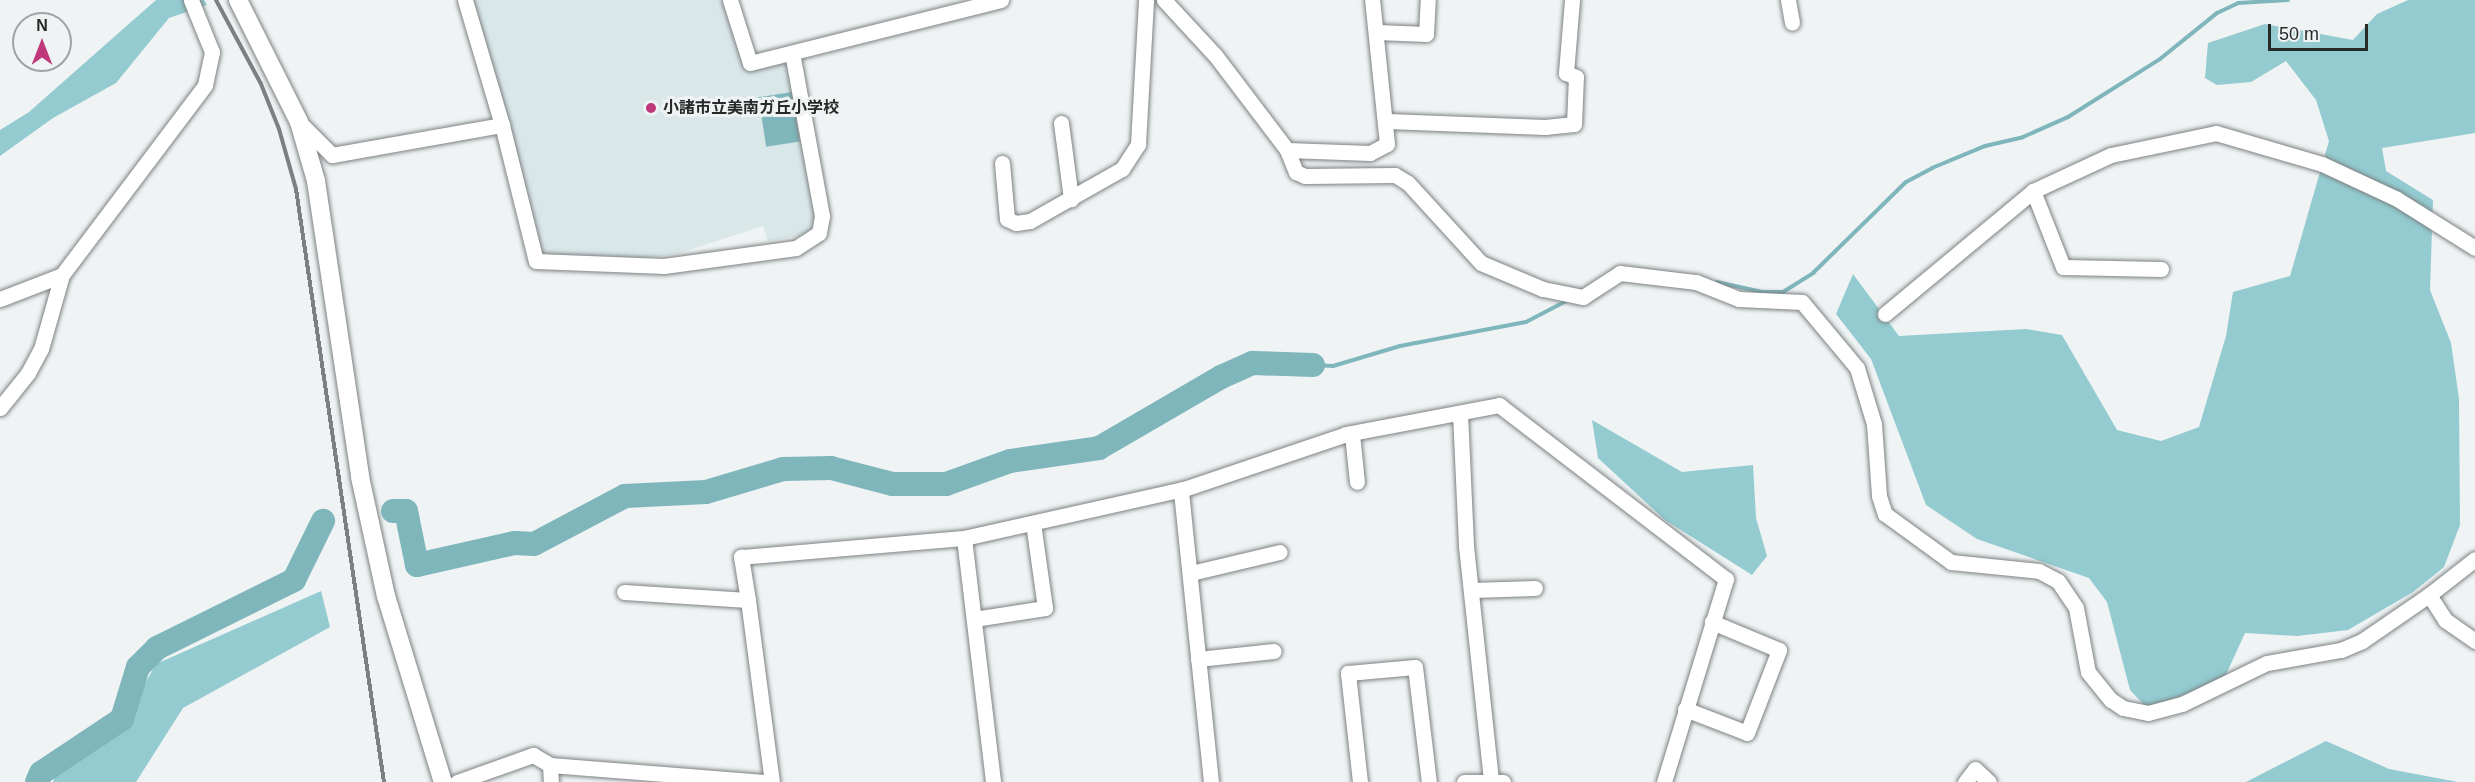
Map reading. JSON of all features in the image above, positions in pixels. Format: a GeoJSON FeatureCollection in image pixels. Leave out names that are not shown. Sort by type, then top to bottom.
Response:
{"type":"FeatureCollection","features":[{"type":"Feature","properties":{"kind":"street"},"geometry":{"type":"LineString","coordinates":[[0,408],[28,373],[40,350],[53,294],[62,275],[205,85],[212,52],[190,0]]}},
{"type":"Feature","properties":{"kind":"street"},"geometry":{"type":"LineString","coordinates":[[238,0],[299,122],[316,181],[360,477],[386,596],[443,782]]}},
{"type":"Feature","properties":{"kind":"street"},"geometry":{"type":"LineString","coordinates":[[465,0],[502,125],[536,261],[664,266],[796,248],[819,233],[822,216],[792,52]]}},
{"type":"Feature","properties":{"kind":"street"},"geometry":{"type":"LineString","coordinates":[[730,0],[750,63],[1001,0]]}},
{"type":"Feature","properties":{"kind":"street"},"geometry":{"type":"LineString","coordinates":[[1002,163],[1007,219],[1030,221],[1115,175],[1129,161],[1138,144],[1146,0]]}},
{"type":"Feature","properties":{"kind":"street"},"geometry":{"type":"LineString","coordinates":[[1164,0],[1215,56],[1287,150],[1296,172],[1305,176],[1395,175],[1408,183],[1481,263],[1543,289],[1583,297],[1620,273],[1696,282],[1739,298],[1802,302],[1857,368],[1874,424],[1879,496],[1885,514],[1951,562],[2039,571],[2058,581],[2076,608],[2088,672],[2110,700],[2123,708],[2148,713],[2182,704],[2267,663],[2341,650],[2362,641],[2429,595],[2475,559]]}},
{"type":"Feature","properties":{"kind":"street"},"geometry":{"type":"LineString","coordinates":[[1287,150],[1370,153],[1387,144],[1387,121],[1372,0]]}},
{"type":"Feature","properties":{"kind":"street"},"geometry":{"type":"LineString","coordinates":[[1377,32],[1426,34],[1428,0]]}},
{"type":"Feature","properties":{"kind":"street"},"geometry":{"type":"LineString","coordinates":[[1387,121],[1545,127],[1574,124],[1576,77],[1566,73],[1572,0]]}},
{"type":"Feature","properties":{"kind":"street"},"geometry":{"type":"LineString","coordinates":[[1788,0],[1792,23]]}},
{"type":"Feature","properties":{"kind":"street"},"geometry":{"type":"LineString","coordinates":[[299,122],[332,155],[502,125]]}},
{"type":"Feature","properties":{"kind":"street"},"geometry":{"type":"LineString","coordinates":[[1061,123],[1071,199]]}},
{"type":"Feature","properties":{"kind":"street"},"geometry":{"type":"LineString","coordinates":[[1885,314],[2033,191],[2111,155],[2216,133],[2322,164],[2397,199],[2475,248]]}},
{"type":"Feature","properties":{"kind":"street"},"geometry":{"type":"LineString","coordinates":[[2033,191],[2063,267],[2161,270]]}},
{"type":"Feature","properties":{"kind":"street"},"geometry":{"type":"LineString","coordinates":[[0,299],[62,275]]}},
{"type":"Feature","properties":{"kind":"street"},"geometry":{"type":"LineString","coordinates":[[772,782],[741,557],[964,538],[1184,489],[1352,434],[1499,405],[1726,579],[1684,709],[1664,782]]}},
{"type":"Feature","properties":{"kind":"street"},"geometry":{"type":"LineString","coordinates":[[1460,413],[1471,590],[1497,781],[1464,782]]}},
{"type":"Feature","properties":{"kind":"street"},"geometry":{"type":"LineString","coordinates":[[1352,434],[1357,482]]}},
{"type":"Feature","properties":{"kind":"street"},"geometry":{"type":"LineString","coordinates":[[1184,489],[1180,490],[1191,573],[1211,782]]}},
{"type":"Feature","properties":{"kind":"street"},"geometry":{"type":"LineString","coordinates":[[974,619],[1045,608],[1033,523]]}},
{"type":"Feature","properties":{"kind":"street"},"geometry":{"type":"LineString","coordinates":[[964,538],[993,782]]}},
{"type":"Feature","properties":{"kind":"street"},"geometry":{"type":"LineString","coordinates":[[1191,573],[1280,552]]}},
{"type":"Feature","properties":{"kind":"street"},"geometry":{"type":"LineString","coordinates":[[1471,590],[1535,588]]}},
{"type":"Feature","properties":{"kind":"street"},"geometry":{"type":"LineString","coordinates":[[624,592],[748,600]]}},
{"type":"Feature","properties":{"kind":"street"},"geometry":{"type":"LineString","coordinates":[[2429,595],[2445,620],[2475,641]]}},
{"type":"Feature","properties":{"kind":"street"},"geometry":{"type":"LineString","coordinates":[[1684,709],[1747,734],[1779,650],[1712,622]]}},
{"type":"Feature","properties":{"kind":"street"},"geometry":{"type":"LineString","coordinates":[[1198,659],[1274,651]]}},
{"type":"Feature","properties":{"kind":"street"},"geometry":{"type":"LineString","coordinates":[[1360,782],[1348,673],[1415,667],[1429,782]]}},
{"type":"Feature","properties":{"kind":"street"},"geometry":{"type":"LineString","coordinates":[[457,782],[533,755],[550,765],[767,782]]}},
{"type":"Feature","properties":{"kind":"street"},"geometry":{"type":"LineString","coordinates":[[550,765],[551,782]]}},
{"type":"Feature","properties":{"kind":"street"},"geometry":{"type":"LineString","coordinates":[[1965,782],[1975,769],[1989,782]]}},
{"type":"Feature","properties":{"kind":"shaded area"},"geometry":{"type":"Polygon","coordinates":[[[156,0],[204,0],[207,5],[169,18],[116,83],[53,118],[0,156],[0,130],[29,112],[156,0]]]}},
{"type":"Feature","properties":{"kind":"shaded area","name":"小諸市立美南ガ丘小学校"},"geometry":{"type":"Polygon","coordinates":[[[472,0],[728,0],[748,65],[791,57],[818,220],[805,235],[768,241],[763,226],[677,254],[644,258],[541,256],[472,0]]]}},
{"type":"Feature","properties":{"kind":"shaded area"},"geometry":{"type":"Polygon","coordinates":[[[2408,0],[2475,0],[2475,133],[2382,148],[2386,171],[2433,200],[2430,290],[2451,343],[2459,399],[2460,525],[2444,567],[2413,592],[2348,630],[2297,636],[2245,633],[2223,681],[2147,708],[2130,690],[2107,602],[2089,578],[1977,539],[1926,505],[1871,359],[1836,314],[1853,274],[1899,336],[2026,329],[2062,335],[2117,430],[2161,441],[2199,427],[2226,336],[2233,292],[2290,276],[2329,141],[2316,100],[2286,61],[2251,82],[2217,85],[2205,78],[2208,43],[2265,24],[2353,40],[2377,14],[2408,0]]]}},
{"type":"Feature","properties":{"kind":"shaded area"},"geometry":{"type":"Polygon","coordinates":[[[792,92],[800,141],[766,147],[758,97],[792,92]]]}},
{"type":"Feature","properties":{"kind":"shaded area"},"geometry":{"type":"Polygon","coordinates":[[[1592,420],[1682,472],[1753,465],[1756,518],[1767,556],[1752,575],[1665,520],[1598,458],[1592,420]]]}},
{"type":"Feature","properties":{"kind":"shaded area"},"geometry":{"type":"Polygon","coordinates":[[[321,591],[330,627],[183,708],[136,782],[53,782],[58,769],[104,730],[143,687],[156,664],[321,591]]]}},
{"type":"Feature","properties":{"kind":"shaded area"},"geometry":{"type":"Polygon","coordinates":[[[2326,741],[2389,769],[2458,782],[2246,782],[2326,741]]]}},
{"type":"Feature","properties":{"kind":"waterway"},"geometry":{"type":"LineString","coordinates":[[1717,282],[1762,292],[1783,292],[1813,273],[1906,182],[1932,168],[1985,146],[2023,137],[2068,117],[2160,59],[2217,13],[2238,3],[2288,0]]}},
{"type":"Feature","properties":{"kind":"waterway"},"geometry":{"type":"LineString","coordinates":[[1313,365],[1333,366],[1400,346],[1526,322],[1568,300]]}},
{"type":"Feature","properties":{"kind":"waterway"},"geometry":{"type":"LineString","coordinates":[[393,511],[406,511],[417,565],[515,543],[534,544],[625,496],[706,492],[783,469],[831,468],[893,484],[946,484],[1010,461],[1099,448],[1221,377],[1253,363],[1313,365]]}},
{"type":"Feature","properties":{"kind":"waterway"},"geometry":{"type":"LineString","coordinates":[[37,782],[41,773],[122,719],[138,667],[157,648],[294,580],[323,521]]}},
{"type":"Feature","properties":{"kind":"railway"},"geometry":{"type":"LineString","coordinates":[[216,0],[261,84],[279,129],[296,189],[384,782]]}},
{"type":"Feature","properties":{"kind":"place","name":"小諸市立美南ガ丘小学校"},"geometry":{"type":"Point","coordinates":[651,108]}}]}
